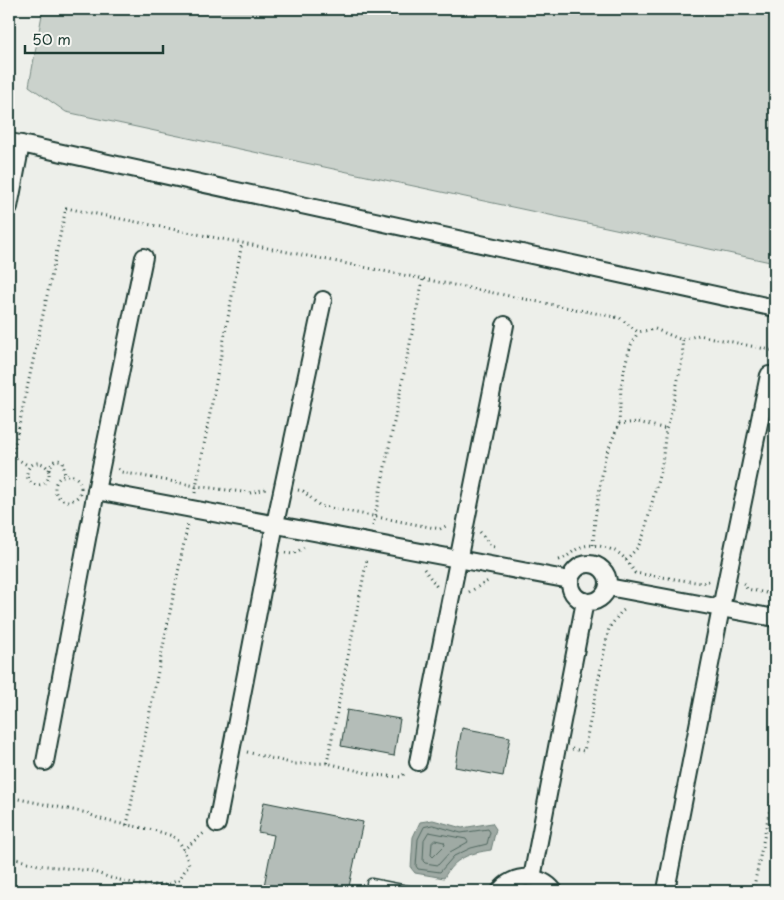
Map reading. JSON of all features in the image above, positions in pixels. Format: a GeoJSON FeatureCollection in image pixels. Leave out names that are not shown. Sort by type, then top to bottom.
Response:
{"type":"FeatureCollection","features":[{"type":"Feature","properties":{"kind":"street"},"geometry":{"type":"LineString","coordinates":[[9,207],[15,143],[775,308]]}},
{"type":"Feature","properties":{"kind":"street"},"geometry":{"type":"LineString","coordinates":[[45,762],[96,491],[144,257]]}},
{"type":"Feature","properties":{"kind":"street"},"geometry":{"type":"LineString","coordinates":[[217,824],[275,524],[323,300]]}},
{"type":"Feature","properties":{"kind":"street"},"geometry":{"type":"LineString","coordinates":[[418,762],[505,325]]}},
{"type":"Feature","properties":{"kind":"street"},"geometry":{"type":"LineString","coordinates":[[666,890],[721,608],[770,375]]}},
{"type":"Feature","properties":{"kind":"street"},"geometry":{"type":"LineString","coordinates":[[96,491],[570,580]]}},
{"type":"Feature","properties":{"kind":"street"},"geometry":{"type":"LineString","coordinates":[[592,564],[603,570],[608,581],[608,587],[601,598],[595,601],[585,601],[576,598],[572,592],[570,580],[575,569],[580,565],[592,564]]}},
{"type":"Feature","properties":{"kind":"street"},"geometry":{"type":"LineString","coordinates":[[608,587],[775,618]]}},
{"type":"Feature","properties":{"kind":"street"},"geometry":{"type":"LineString","coordinates":[[532,878],[585,601]]}},
{"type":"Feature","properties":{"kind":"street"},"geometry":{"type":"LineString","coordinates":[[500,891],[511,881],[522,878],[542,881],[554,891]]}},
{"type":"Feature","properties":{"kind":"lane"},"geometry":{"type":"LineString","coordinates":[[371,883],[412,891]]}},
{"type":"Feature","properties":{"kind":"path"},"geometry":{"type":"LineString","coordinates":[[9,472],[66,208],[620,318],[638,332],[656,329],[682,340],[699,335],[775,350]]}},
{"type":"Feature","properties":{"kind":"path"},"geometry":{"type":"LineString","coordinates":[[127,825],[196,486],[242,243]]}},
{"type":"Feature","properties":{"kind":"path"},"geometry":{"type":"LineString","coordinates":[[327,763],[424,279]]}},
{"type":"Feature","properties":{"kind":"path"},"geometry":{"type":"LineString","coordinates":[[593,545],[594,518],[604,457],[619,424],[621,387],[626,361],[638,332]]}},
{"type":"Feature","properties":{"kind":"path"},"geometry":{"type":"LineString","coordinates":[[626,560],[638,547],[644,534],[662,464],[666,429],[683,356],[682,340]]}},
{"type":"Feature","properties":{"kind":"path"},"geometry":{"type":"LineString","coordinates":[[619,424],[638,422],[666,429]]}},
{"type":"Feature","properties":{"kind":"path"},"geometry":{"type":"LineString","coordinates":[[12,456],[29,466]]}},
{"type":"Feature","properties":{"kind":"path"},"geometry":{"type":"LineString","coordinates":[[59,477],[56,482],[56,494],[65,501],[71,500],[80,493],[80,482],[76,477],[52,476],[49,471],[45,465],[40,462],[29,466],[26,472],[30,483],[36,486],[42,485],[46,482],[49,471],[51,463],[59,460],[65,466],[64,475]]}},
{"type":"Feature","properties":{"kind":"path"},"geometry":{"type":"LineString","coordinates":[[102,463],[111,464],[121,472],[196,486],[250,493],[273,486],[304,491],[320,506],[375,518],[440,528],[451,524],[478,530],[491,546],[500,548]]}},
{"type":"Feature","properties":{"kind":"path"},"geometry":{"type":"LineString","coordinates":[[179,523],[198,526]]}},
{"type":"Feature","properties":{"kind":"path"},"geometry":{"type":"LineString","coordinates":[[270,551],[292,554],[310,544]]}},
{"type":"Feature","properties":{"kind":"path"},"geometry":{"type":"LineString","coordinates":[[552,562],[566,558],[579,548],[593,545],[616,552],[636,572],[702,583],[711,580],[720,569],[729,570],[740,572],[747,590],[775,595]]}},
{"type":"Feature","properties":{"kind":"path"},"geometry":{"type":"LineString","coordinates":[[424,568],[437,587],[451,591],[469,592],[490,580]]}},
{"type":"Feature","properties":{"kind":"path"},"geometry":{"type":"LineString","coordinates":[[557,748],[584,751],[609,628],[621,612],[633,604]]}},
{"type":"Feature","properties":{"kind":"path"},"geometry":{"type":"LineString","coordinates":[[232,749],[294,764],[327,763],[376,775],[401,776],[418,762]]}},
{"type":"Feature","properties":{"kind":"path"},"geometry":{"type":"LineString","coordinates":[[753,891],[775,784]]}},
{"type":"Feature","properties":{"kind":"path"},"geometry":{"type":"LineString","coordinates":[[9,797],[87,813],[98,819],[148,828],[174,837],[183,850],[189,864],[179,880],[165,885],[141,885],[90,871],[38,865],[9,857]]}},
{"type":"Feature","properties":{"kind":"path"},"geometry":{"type":"LineString","coordinates":[[183,850],[217,824]]}},
{"type":"Feature","properties":{"kind":"shaded area"},"geometry":{"type":"Polygon","coordinates":[[[43,9],[775,9],[775,263],[66,112],[29,86],[43,9]]]}},
{"type":"Feature","properties":{"kind":"water"},"geometry":{"type":"Polygon","coordinates":[[[433,820],[462,828],[492,823],[496,829],[491,850],[463,858],[448,871],[444,878],[415,873],[411,868],[413,837],[420,822],[433,820]]]}},
{"type":"Feature","properties":{"kind":"building"},"geometry":{"type":"Polygon","coordinates":[[[347,710],[400,719],[394,756],[341,746],[347,710]]]}},
{"type":"Feature","properties":{"kind":"building"},"geometry":{"type":"Polygon","coordinates":[[[462,728],[510,737],[503,776],[455,767],[462,728]]]}},
{"type":"Feature","properties":{"kind":"building"},"geometry":{"type":"Polygon","coordinates":[[[264,802],[363,822],[348,891],[263,891],[274,835],[258,832],[264,802]]]}}]}
